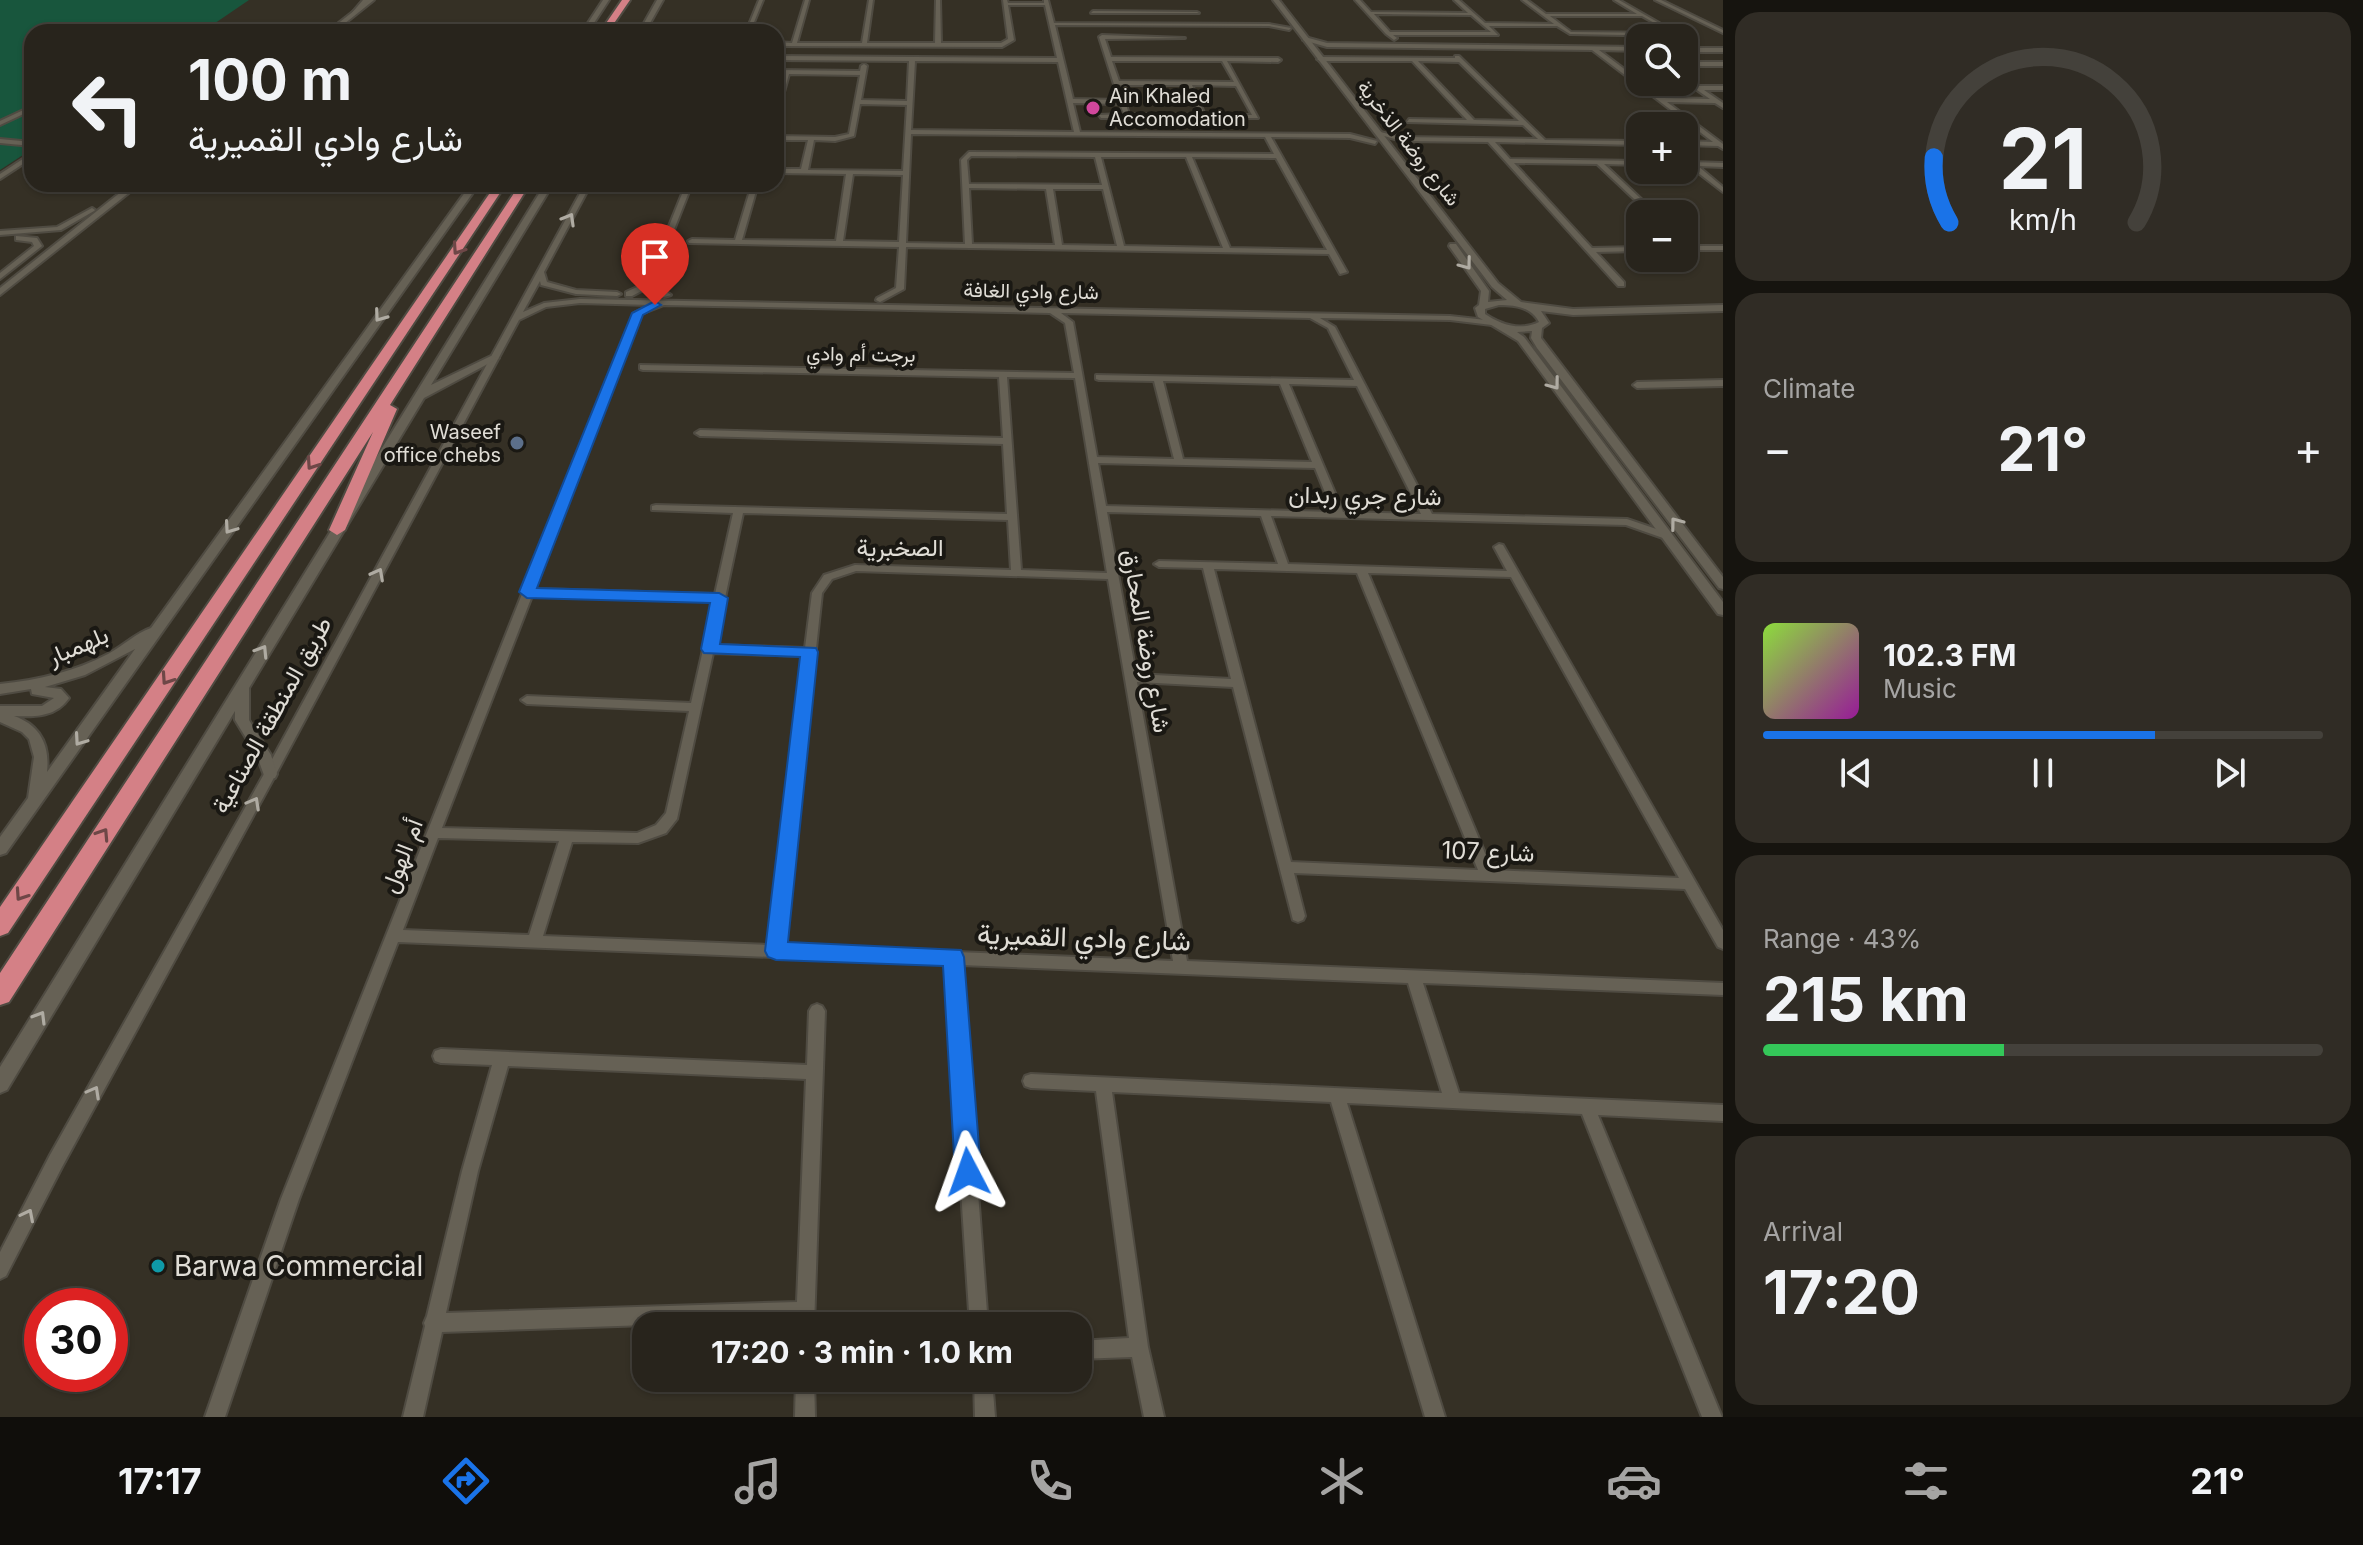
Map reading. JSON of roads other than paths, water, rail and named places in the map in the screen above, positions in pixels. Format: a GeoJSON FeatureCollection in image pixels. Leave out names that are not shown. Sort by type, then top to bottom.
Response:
{"type":"FeatureCollection","features":[{"type":"Feature","properties":{"kind":"highway"},"geometry":{"type":"LineString","coordinates":[[610,24],[626,0]]}},
{"type":"Feature","properties":{"kind":"highway"},"geometry":{"type":"LineString","coordinates":[[0,926],[496,192]]}},
{"type":"Feature","properties":{"kind":"highway"},"geometry":{"type":"LineString","coordinates":[[0,994],[520,192]]}},
{"type":"Feature","properties":{"kind":"highway"},"geometry":{"type":"LineString","coordinates":[[337,530],[388,415],[403,371]]}},
{"type":"Feature","properties":{"kind":"main road"},"geometry":{"type":"LineString","coordinates":[[353,13],[365,1]]}},
{"type":"Feature","properties":{"kind":"street"},"geometry":{"type":"LineString","coordinates":[[590,24],[606,0]]}},
{"type":"Feature","properties":{"kind":"street"},"geometry":{"type":"LineString","coordinates":[[646,24],[660,0]]}},
{"type":"Feature","properties":{"kind":"street"},"geometry":{"type":"LineString","coordinates":[[751,24],[761,0]]}},
{"type":"Feature","properties":{"kind":"street"},"geometry":{"type":"LineString","coordinates":[[794,44],[807,0]]}},
{"type":"Feature","properties":{"kind":"street"},"geometry":{"type":"LineString","coordinates":[[864,44],[871,0]]}},
{"type":"Feature","properties":{"kind":"street"},"geometry":{"type":"LineString","coordinates":[[938,0],[938,45]]}},
{"type":"Feature","properties":{"kind":"street"},"geometry":{"type":"LineString","coordinates":[[1088,0],[1097,24]]}},
{"type":"Feature","properties":{"kind":"street"},"geometry":{"type":"LineString","coordinates":[[1191,0],[1204,24]]}},
{"type":"Feature","properties":{"kind":"street","name":"شارع روضة الذخرية"},"geometry":{"type":"LineString","coordinates":[[1268,0],[1368,131],[1389,146],[1495,285],[1522,305],[1541,314],[1540,325]]}},
{"type":"Feature","properties":{"kind":"street","name":"شارع روضة الذخرية"},"geometry":{"type":"LineString","coordinates":[[1276,0],[1481,284],[1487,297],[1481,315],[1497,324]]}},
{"type":"Feature","properties":{"kind":"street"},"geometry":{"type":"LineString","coordinates":[[1357,0],[1401,46]]}},
{"type":"Feature","properties":{"kind":"street"},"geometry":{"type":"LineString","coordinates":[[1456,0],[1511,47]]}},
{"type":"Feature","properties":{"kind":"street"},"geometry":{"type":"LineString","coordinates":[[1524,0],[1570,33],[1678,35],[1616,0]]}},
{"type":"Feature","properties":{"kind":"street"},"geometry":{"type":"LineString","coordinates":[[332,24],[365,1]]}},
{"type":"Feature","properties":{"kind":"street"},"geometry":{"type":"LineString","coordinates":[[784,44],[975,45],[1010,42],[1005,2],[1046,2],[1078,134]]}},
{"type":"Feature","properties":{"kind":"street"},"geometry":{"type":"LineString","coordinates":[[1656,3],[1667,5],[1723,32]]}},
{"type":"Feature","properties":{"kind":"street"},"geometry":{"type":"LineString","coordinates":[[1627,6],[1640,6]]}},
{"type":"Feature","properties":{"kind":"street"},"geometry":{"type":"LineString","coordinates":[[1093,12],[1197,13]]}},
{"type":"Feature","properties":{"kind":"street"},"geometry":{"type":"LineString","coordinates":[[340,24],[353,13]]}},
{"type":"Feature","properties":{"kind":"street"},"geometry":{"type":"LineString","coordinates":[[1370,13],[1472,14]]}},
{"type":"Feature","properties":{"kind":"street"},"geometry":{"type":"LineString","coordinates":[[1543,15],[1645,15]]}},
{"type":"Feature","properties":{"kind":"street"},"geometry":{"type":"LineString","coordinates":[[1269,25],[1283,20]]}},
{"type":"Feature","properties":{"kind":"street"},"geometry":{"type":"LineString","coordinates":[[1052,24],[1269,25],[1289,29]]}},
{"type":"Feature","properties":{"kind":"street"},"geometry":{"type":"LineString","coordinates":[[1176,24],[1193,59]]}},
{"type":"Feature","properties":{"kind":"street"},"geometry":{"type":"LineString","coordinates":[[1483,24],[1555,25]]}},
{"type":"Feature","properties":{"kind":"street"},"geometry":{"type":"LineString","coordinates":[[1388,33],[1496,34]]}},
{"type":"Feature","properties":{"kind":"street"},"geometry":{"type":"LineString","coordinates":[[1622,35],[1626,38]]}},
{"type":"Feature","properties":{"kind":"street"},"geometry":{"type":"LineString","coordinates":[[1127,116],[1102,37],[1182,38]]}},
{"type":"Feature","properties":{"kind":"street"},"geometry":{"type":"LineString","coordinates":[[1305,39],[1327,45]]}},
{"type":"Feature","properties":{"kind":"street"},"geometry":{"type":"LineString","coordinates":[[828,58],[831,44]]}},
{"type":"Feature","properties":{"kind":"street"},"geometry":{"type":"LineString","coordinates":[[975,45],[976,59]]}},
{"type":"Feature","properties":{"kind":"street"},"geometry":{"type":"LineString","coordinates":[[1312,49],[1327,45],[1626,49]]}},
{"type":"Feature","properties":{"kind":"street"},"geometry":{"type":"LineString","coordinates":[[1338,59],[1336,53],[1343,45]]}},
{"type":"Feature","properties":{"kind":"street"},"geometry":{"type":"LineString","coordinates":[[1446,46],[1544,142]]}},
{"type":"Feature","properties":{"kind":"street"},"geometry":{"type":"LineString","coordinates":[[1593,48],[1721,145]]}},
{"type":"Feature","properties":{"kind":"street"},"geometry":{"type":"LineString","coordinates":[[1698,50],[1722,51]]}},
{"type":"Feature","properties":{"kind":"street"},"geometry":{"type":"LineString","coordinates":[[784,58],[1060,60]]}},
{"type":"Feature","properties":{"kind":"street"},"geometry":{"type":"LineString","coordinates":[[900,289],[912,59]]}},
{"type":"Feature","properties":{"kind":"street"},"geometry":{"type":"LineString","coordinates":[[1108,59],[1278,60]]}},
{"type":"Feature","properties":{"kind":"street"},"geometry":{"type":"LineString","coordinates":[[1320,59],[1460,60]]}},
{"type":"Feature","properties":{"kind":"street"},"geometry":{"type":"LineString","coordinates":[[1101,116],[1256,117],[1224,60]]}},
{"type":"Feature","properties":{"kind":"street"},"geometry":{"type":"LineString","coordinates":[[1414,60],[1472,122]]}},
{"type":"Feature","properties":{"kind":"street"},"geometry":{"type":"LineString","coordinates":[[1698,64],[1723,64]]}},
{"type":"Feature","properties":{"kind":"street"},"geometry":{"type":"LineString","coordinates":[[784,82],[787,72],[863,70],[852,135],[784,138]]}},
{"type":"Feature","properties":{"kind":"street"},"geometry":{"type":"LineString","coordinates":[[1117,83],[1237,84]]}},
{"type":"Feature","properties":{"kind":"street"},"geometry":{"type":"LineString","coordinates":[[1188,83],[1203,117]]}},
{"type":"Feature","properties":{"kind":"street"},"geometry":{"type":"LineString","coordinates":[[1698,88],[1723,88]]}},
{"type":"Feature","properties":{"kind":"street"},"geometry":{"type":"LineString","coordinates":[[1698,89],[1723,106]]}},
{"type":"Feature","properties":{"kind":"street"},"geometry":{"type":"LineString","coordinates":[[1662,100],[1716,101]]}},
{"type":"Feature","properties":{"kind":"street"},"geometry":{"type":"LineString","coordinates":[[1069,101],[1123,102]]}},
{"type":"Feature","properties":{"kind":"street"},"geometry":{"type":"LineString","coordinates":[[859,102],[910,103]]}},
{"type":"Feature","properties":{"kind":"street"},"geometry":{"type":"LineString","coordinates":[[0,125],[24,113]]}},
{"type":"Feature","properties":{"kind":"street"},"geometry":{"type":"LineString","coordinates":[[1409,121],[1525,123]]}},
{"type":"Feature","properties":{"kind":"street"},"geometry":{"type":"LineString","coordinates":[[1350,136],[1368,131]]}},
{"type":"Feature","properties":{"kind":"street"},"geometry":{"type":"LineString","coordinates":[[909,132],[1350,136],[1626,143]]}},
{"type":"Feature","properties":{"kind":"street"},"geometry":{"type":"LineString","coordinates":[[1012,133],[1015,153]]}},
{"type":"Feature","properties":{"kind":"street"},"geometry":{"type":"LineString","coordinates":[[1267,136],[1343,272]]}},
{"type":"Feature","properties":{"kind":"street"},"geometry":{"type":"LineString","coordinates":[[804,171],[811,139]]}},
{"type":"Feature","properties":{"kind":"street"},"geometry":{"type":"LineString","coordinates":[[1389,146],[1402,139]]}},
{"type":"Feature","properties":{"kind":"street"},"geometry":{"type":"LineString","coordinates":[[0,140],[24,142]]}},
{"type":"Feature","properties":{"kind":"street"},"geometry":{"type":"LineString","coordinates":[[1490,141],[1621,284]]}},
{"type":"Feature","properties":{"kind":"street"},"geometry":{"type":"LineString","coordinates":[[1698,144],[1721,145]]}},
{"type":"Feature","properties":{"kind":"street"},"geometry":{"type":"LineString","coordinates":[[969,246],[965,156],[974,153],[1278,156]]}},
{"type":"Feature","properties":{"kind":"street"},"geometry":{"type":"LineString","coordinates":[[1097,154],[1121,249]]}},
{"type":"Feature","properties":{"kind":"street"},"geometry":{"type":"LineString","coordinates":[[1188,155],[1227,250]]}},
{"type":"Feature","properties":{"kind":"street"},"geometry":{"type":"LineString","coordinates":[[0,177],[24,160]]}},
{"type":"Feature","properties":{"kind":"street"},"geometry":{"type":"LineString","coordinates":[[1509,161],[1626,163]]}},
{"type":"Feature","properties":{"kind":"street"},"geometry":{"type":"LineString","coordinates":[[1599,163],[1639,200]]}},
{"type":"Feature","properties":{"kind":"street"},"geometry":{"type":"LineString","coordinates":[[1698,164],[1723,165]]}},
{"type":"Feature","properties":{"kind":"street"},"geometry":{"type":"LineString","coordinates":[[784,171],[907,173]]}},
{"type":"Feature","properties":{"kind":"street"},"geometry":{"type":"LineString","coordinates":[[1698,171],[1723,190]]}},
{"type":"Feature","properties":{"kind":"street"},"geometry":{"type":"LineString","coordinates":[[839,243],[850,172]]}},
{"type":"Feature","properties":{"kind":"street"},"geometry":{"type":"LineString","coordinates":[[965,186],[1106,187]]}},
{"type":"Feature","properties":{"kind":"street"},"geometry":{"type":"LineString","coordinates":[[1049,187],[1059,247]]}},
{"type":"Feature","properties":{"kind":"street"},"geometry":{"type":"LineString","coordinates":[[0,279],[115,192]]}},
{"type":"Feature","properties":{"kind":"street"},"geometry":{"type":"LineString","coordinates":[[0,292],[126,192]]}},
{"type":"Feature","properties":{"kind":"street"},"geometry":{"type":"LineString","coordinates":[[0,849],[469,192]]}},
{"type":"Feature","properties":{"kind":"street","name":"طريق المنطقة الصناعية"},"geometry":{"type":"LineString","coordinates":[[0,1084],[242,682],[544,192]]}},
{"type":"Feature","properties":{"kind":"street","name":"طريق المنطقة الصناعية"},"geometry":{"type":"LineString","coordinates":[[0,1270],[63,1147],[270,774],[584,192]]}},
{"type":"Feature","properties":{"kind":"street"},"geometry":{"type":"LineString","coordinates":[[649,284],[665,299],[638,313],[628,298],[649,284],[686,192]]}},
{"type":"Feature","properties":{"kind":"street"},"geometry":{"type":"LineString","coordinates":[[738,242],[753,192]]}},
{"type":"Feature","properties":{"kind":"street"},"geometry":{"type":"LineString","coordinates":[[0,235],[59,229],[92,210]]}},
{"type":"Feature","properties":{"kind":"street"},"geometry":{"type":"LineString","coordinates":[[0,235],[26,238],[38,243],[35,250],[0,279]]}},
{"type":"Feature","properties":{"kind":"street"},"geometry":{"type":"LineString","coordinates":[[692,241],[1332,252]]}},
{"type":"Feature","properties":{"kind":"street"},"geometry":{"type":"LineString","coordinates":[[1698,247],[1723,248]]}},
{"type":"Feature","properties":{"kind":"street"},"geometry":{"type":"LineString","coordinates":[[1590,250],[1626,249]]}},
{"type":"Feature","properties":{"kind":"street","name":"شارع وادي الغافة"},"geometry":{"type":"LineString","coordinates":[[540,270],[542,280],[548,286],[628,298],[1450,318],[1497,324]]}},
{"type":"Feature","properties":{"kind":"street"},"geometry":{"type":"LineString","coordinates":[[880,300],[900,289]]}},
{"type":"Feature","properties":{"kind":"street"},"geometry":{"type":"LineString","coordinates":[[900,289],[920,301]]}},
{"type":"Feature","properties":{"kind":"street"},"geometry":{"type":"LineString","coordinates":[[570,302],[565,296],[576,292]]}},
{"type":"Feature","properties":{"kind":"street","name":"شارع وادي الغافة"},"geometry":{"type":"LineString","coordinates":[[514,320],[536,307],[628,298]]}},
{"type":"Feature","properties":{"kind":"street","name":"شارع وادي الغافة"},"geometry":{"type":"LineString","coordinates":[[665,299],[880,300],[1445,312],[1482,306]]}},
{"type":"Feature","properties":{"kind":"street"},"geometry":{"type":"LineString","coordinates":[[1482,306],[1498,302],[1573,312],[1723,311]]}},
{"type":"Feature","properties":{"kind":"street"},"geometry":{"type":"LineString","coordinates":[[1046,309],[1069,322],[1086,310]]}},
{"type":"Feature","properties":{"kind":"street"},"geometry":{"type":"LineString","coordinates":[[1497,324],[1540,325],[1578,317],[1723,311]]}},
{"type":"Feature","properties":{"kind":"street","name":"أم الهول"},"geometry":{"type":"LineString","coordinates":[[215,1417],[290,1199],[638,313]]}},
{"type":"Feature","properties":{"kind":"street"},"geometry":{"type":"LineString","coordinates":[[1302,314],[1331,327],[1428,517]]}},
{"type":"Feature","properties":{"kind":"street"},"geometry":{"type":"LineString","coordinates":[[1331,327],[1333,320],[1344,316]]}},
{"type":"Feature","properties":{"kind":"street","name":"شارع روضة المحارق"},"geometry":{"type":"LineString","coordinates":[[1069,322],[1181,967]]}},
{"type":"Feature","properties":{"kind":"street"},"geometry":{"type":"LineString","coordinates":[[1497,324],[1521,339],[1723,611]]}},
{"type":"Feature","properties":{"kind":"street"},"geometry":{"type":"LineString","coordinates":[[1540,325],[1540,346],[1723,585]]}},
{"type":"Feature","properties":{"kind":"street"},"geometry":{"type":"LineString","coordinates":[[415,403],[441,383],[494,358]]}},
{"type":"Feature","properties":{"kind":"street","name":"برجت أم وادي"},"geometry":{"type":"LineString","coordinates":[[643,367],[1079,376]]}},
{"type":"Feature","properties":{"kind":"street"},"geometry":{"type":"LineString","coordinates":[[1003,375],[1016,572]]}},
{"type":"Feature","properties":{"kind":"street"},"geometry":{"type":"LineString","coordinates":[[1099,377],[1359,383]]}},
{"type":"Feature","properties":{"kind":"street"},"geometry":{"type":"LineString","coordinates":[[1158,379],[1179,462]]}},
{"type":"Feature","properties":{"kind":"street"},"geometry":{"type":"LineString","coordinates":[[1284,382],[1339,515]]}},
{"type":"Feature","properties":{"kind":"street"},"geometry":{"type":"LineString","coordinates":[[1637,385],[1721,385]]}},
{"type":"Feature","properties":{"kind":"street"},"geometry":{"type":"LineString","coordinates":[[700,433],[1007,441]]}},
{"type":"Feature","properties":{"kind":"street"},"geometry":{"type":"LineString","coordinates":[[1093,460],[1317,465]]}},
{"type":"Feature","properties":{"kind":"street"},"geometry":{"type":"LineString","coordinates":[[1627,522],[1640,516],[1647,507]]}},
{"type":"Feature","properties":{"kind":"street"},"geometry":{"type":"LineString","coordinates":[[656,508],[1012,517]]}},
{"type":"Feature","properties":{"kind":"street","name":"شارع جري ربدان"},"geometry":{"type":"LineString","coordinates":[[1102,509],[1627,522],[1667,536]]}},
{"type":"Feature","properties":{"kind":"street"},"geometry":{"type":"LineString","coordinates":[[434,833],[638,838],[661,829],[672,815],[739,510]]}},
{"type":"Feature","properties":{"kind":"street"},"geometry":{"type":"LineString","coordinates":[[1265,513],[1284,567]]}},
{"type":"Feature","properties":{"kind":"street"},"geometry":{"type":"LineString","coordinates":[[1499,547],[1723,943]]}},
{"type":"Feature","properties":{"kind":"street"},"geometry":{"type":"LineString","coordinates":[[1159,564],[1515,574]]}},
{"type":"Feature","properties":{"kind":"street"},"geometry":{"type":"LineString","coordinates":[[1208,566],[1298,916]]}},
{"type":"Feature","properties":{"kind":"street","name":"الصخبرية"},"geometry":{"type":"LineString","coordinates":[[776,951],[817,593],[828,577],[855,568],[1113,576]]}},
{"type":"Feature","properties":{"kind":"street"},"geometry":{"type":"LineString","coordinates":[[1361,570],[1487,874]]}},
{"type":"Feature","properties":{"kind":"street"},"geometry":{"type":"LineString","coordinates":[[527,592],[719,598]]}},
{"type":"Feature","properties":{"kind":"street","name":"بلهمبار"},"geometry":{"type":"LineString","coordinates":[[0,689],[49,683],[85,671],[124,651],[164,622]]}},
{"type":"Feature","properties":{"kind":"street"},"geometry":{"type":"LineString","coordinates":[[710,649],[810,652]]}},
{"type":"Feature","properties":{"kind":"street"},"geometry":{"type":"LineString","coordinates":[[1130,678],[1237,683]]}},
{"type":"Feature","properties":{"kind":"street"},"geometry":{"type":"LineString","coordinates":[[242,682],[242,720],[264,755],[270,774]]}},
{"type":"Feature","properties":{"kind":"street"},"geometry":{"type":"LineString","coordinates":[[0,689],[56,692],[62,698],[57,706],[43,710],[0,711]]}},
{"type":"Feature","properties":{"kind":"street"},"geometry":{"type":"LineString","coordinates":[[527,700],[696,707]]}},
{"type":"Feature","properties":{"kind":"street"},"geometry":{"type":"LineString","coordinates":[[0,717],[25,727],[41,746],[41,772],[29,811]]}},
{"type":"Feature","properties":{"kind":"street"},"geometry":{"type":"LineString","coordinates":[[534,941],[567,837]]}},
{"type":"Feature","properties":{"kind":"street","name":"شارع 107"},"geometry":{"type":"LineString","coordinates":[[1285,867],[1690,884]]}},
{"type":"Feature","properties":{"kind":"street","name":"شارع وادي القميرية"},"geometry":{"type":"LineString","coordinates":[[394,936],[1723,989]]}},
{"type":"Feature","properties":{"kind":"street"},"geometry":{"type":"LineString","coordinates":[[953,957],[978,1312]]}},
{"type":"Feature","properties":{"kind":"street"},"geometry":{"type":"LineString","coordinates":[[1414,978],[1453,1101]]}},
{"type":"Feature","properties":{"kind":"street"},"geometry":{"type":"LineString","coordinates":[[805,1312],[817,1011]]}},
{"type":"Feature","properties":{"kind":"street"},"geometry":{"type":"LineString","coordinates":[[441,1056],[813,1072]]}},
{"type":"Feature","properties":{"kind":"street"},"geometry":{"type":"LineString","coordinates":[[413,1417],[470,1171],[502,1059]]}},
{"type":"Feature","properties":{"kind":"street"},"geometry":{"type":"LineString","coordinates":[[1031,1081],[1723,1113]]}},
{"type":"Feature","properties":{"kind":"street"},"geometry":{"type":"LineString","coordinates":[[1103,1086],[1139,1347],[1154,1417]]}},
{"type":"Feature","properties":{"kind":"street"},"geometry":{"type":"LineString","coordinates":[[1337,1096],[1435,1417]]}},
{"type":"Feature","properties":{"kind":"street"},"geometry":{"type":"LineString","coordinates":[[1587,1107],[1712,1417]]}},
{"type":"Feature","properties":{"kind":"street"},"geometry":{"type":"LineString","coordinates":[[433,1323],[632,1321]]}},
{"type":"Feature","properties":{"kind":"street"},"geometry":{"type":"LineString","coordinates":[[1092,1349],[1139,1347]]}},
{"type":"Feature","properties":{"kind":"street"},"geometry":{"type":"LineString","coordinates":[[805,1392],[805,1417]]}},
{"type":"Feature","properties":{"kind":"street"},"geometry":{"type":"LineString","coordinates":[[984,1392],[985,1417]]}},
{"type":"Feature","properties":{"kind":"place","name":"Ain Khaled Accomodation"},"geometry":{"type":"Point","coordinates":[1093,108]}},
{"type":"Feature","properties":{"kind":"place","name":"Waseef office chebs"},"geometry":{"type":"Point","coordinates":[517,443]}},
{"type":"Feature","properties":{"kind":"place","name":"Barwa Commercial"},"geometry":{"type":"Point","coordinates":[158,1266]}}]}
